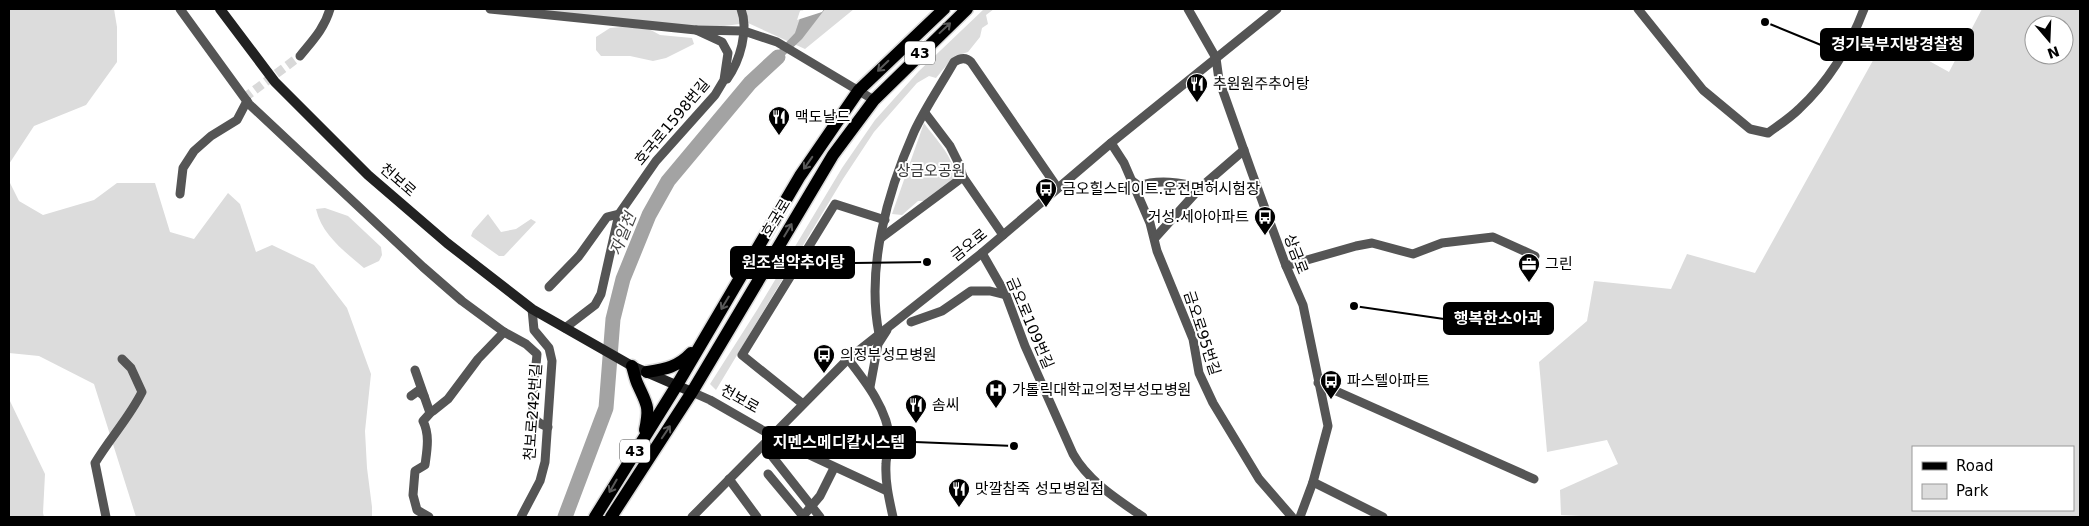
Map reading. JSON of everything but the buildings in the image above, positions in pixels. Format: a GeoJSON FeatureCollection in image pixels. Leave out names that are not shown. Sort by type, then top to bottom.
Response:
{"type":"FeatureCollection","features":[{"type":"Feature","properties":{"kind":"main road","name":"천보로"},"geometry":{"type":"LineString","coordinates":[[220,9],[275,82],[368,175],[447,243],[532,309],[632,366],[692,392]]}},
{"type":"Feature","properties":{"kind":"main road","name":"호국로"},"geometry":{"type":"LineString","coordinates":[[595,517],[677,385],[800,176],[836,123],[859,90],[944,9]]}},
{"type":"Feature","properties":{"kind":"main road","name":"호국로"},"geometry":{"type":"LineString","coordinates":[[611,517],[692,392],[833,155],[874,100],[933,40],[967,9]]}},
{"type":"Feature","properties":{"kind":"main road"},"geometry":{"type":"LineString","coordinates":[[833,155],[834,143],[843,130],[843,125],[836,123]]}},
{"type":"Feature","properties":{"kind":"main road"},"geometry":{"type":"LineString","coordinates":[[647,372],[662,371],[675,366],[685,360],[702,342]]}},
{"type":"Feature","properties":{"kind":"main road"},"geometry":{"type":"LineString","coordinates":[[632,366],[638,385],[647,401],[648,415],[639,444]]}},
{"type":"Feature","properties":{"kind":"street"},"geometry":{"type":"LineString","coordinates":[[180,9],[247,101],[423,267],[462,301],[504,332],[526,344],[537,354],[533,404],[535,418],[538,423],[548,427]]}},
{"type":"Feature","properties":{"kind":"street"},"geometry":{"type":"LineString","coordinates":[[300,56],[316,39],[325,24],[330,9]]}},
{"type":"Feature","properties":{"kind":"street"},"geometry":{"type":"LineString","coordinates":[[490,9],[696,30],[744,31],[777,42],[796,52],[874,100]]}},
{"type":"Feature","properties":{"kind":"street"},"geometry":{"type":"LineString","coordinates":[[715,95],[732,72],[738,56],[744,31],[744,17],[741,9]]}},
{"type":"Feature","properties":{"kind":"street","name":"상금로"},"geometry":{"type":"LineString","coordinates":[[1188,9],[1216,58],[1220,80],[1244,150],[1302,305],[1328,426],[1314,482],[1300,517]]}},
{"type":"Feature","properties":{"kind":"street"},"geometry":{"type":"LineString","coordinates":[[1638,9],[1703,90],[1750,129],[1768,133],[1799,109],[1829,76],[1849,43],[1864,9]]}},
{"type":"Feature","properties":{"kind":"street","name":"금오로"},"geometry":{"type":"LineString","coordinates":[[692,517],[848,359],[1004,235],[1050,196],[1057,187],[1272,10]]}},
{"type":"Feature","properties":{"kind":"street","name":"호국로1598번길"},"geometry":{"type":"LineString","coordinates":[[549,287],[579,256],[607,217],[619,214],[656,161],[715,95],[724,80],[728,53],[722,42],[696,30]]}},
{"type":"Feature","properties":{"kind":"street"},"geometry":{"type":"LineString","coordinates":[[879,334],[875,316],[876,291],[881,238],[892,192],[915,132],[954,62],[961,59],[968,60],[1057,187]]}},
{"type":"Feature","properties":{"kind":"street"},"geometry":{"type":"LineString","coordinates":[[180,194],[183,168],[194,151],[211,136],[237,120],[247,101]]}},
{"type":"Feature","properties":{"kind":"street"},"geometry":{"type":"LineString","coordinates":[[925,113],[950,146],[963,177],[1004,235]]}},
{"type":"Feature","properties":{"kind":"street","name":"금오로95번길"},"geometry":{"type":"LineString","coordinates":[[1111,143],[1124,163],[1155,238],[1157,251],[1193,339],[1199,373],[1213,403],[1259,479],[1292,517]]}},
{"type":"Feature","properties":{"kind":"street"},"geometry":{"type":"LineString","coordinates":[[1155,238],[1200,188],[1244,150]]}},
{"type":"Feature","properties":{"kind":"street"},"geometry":{"type":"LineString","coordinates":[[881,238],[963,177]]}},
{"type":"Feature","properties":{"kind":"street"},"geometry":{"type":"LineString","coordinates":[[1132,181],[1139,186],[1148,183],[1186,183],[1200,188]]}},
{"type":"Feature","properties":{"kind":"street"},"geometry":{"type":"LineString","coordinates":[[803,404],[742,355],[835,204],[885,220]]}},
{"type":"Feature","properties":{"kind":"street"},"geometry":{"type":"LineString","coordinates":[[565,328],[596,304],[601,294],[619,214]]}},
{"type":"Feature","properties":{"kind":"street"},"geometry":{"type":"LineString","coordinates":[[1286,266],[1372,243],[1413,254],[1442,243],[1493,237],[1535,256]]}},
{"type":"Feature","properties":{"kind":"street","name":"금오로109번길"},"geometry":{"type":"LineString","coordinates":[[982,253],[1006,295],[1025,346],[1081,468],[1093,480],[1143,517]]}},
{"type":"Feature","properties":{"kind":"street"},"geometry":{"type":"LineString","coordinates":[[911,322],[942,311],[976,290],[1006,295]]}},
{"type":"Feature","properties":{"kind":"street","name":"천보로242번길"},"geometry":{"type":"LineString","coordinates":[[521,517],[540,481],[545,462],[552,361],[549,348],[534,330],[532,309]]}},
{"type":"Feature","properties":{"kind":"street"},"geometry":{"type":"LineString","coordinates":[[870,387],[878,344],[889,326]]}},
{"type":"Feature","properties":{"kind":"street"},"geometry":{"type":"LineString","coordinates":[[429,517],[417,510],[413,495],[415,471],[425,465],[427,452],[427,429],[423,421],[432,411],[437,410],[448,399],[478,359],[504,332]]}},
{"type":"Feature","properties":{"kind":"street"},"geometry":{"type":"LineString","coordinates":[[106,517],[95,464],[104,447],[133,410],[142,392],[131,368],[122,359]]}},
{"type":"Feature","properties":{"kind":"street"},"geometry":{"type":"LineString","coordinates":[[848,359],[870,387],[883,414],[890,443],[886,462],[887,491],[893,517]]}},
{"type":"Feature","properties":{"kind":"street"},"geometry":{"type":"LineString","coordinates":[[415,370],[429,410],[432,411]]}},
{"type":"Feature","properties":{"kind":"street"},"geometry":{"type":"LineString","coordinates":[[1318,383],[1534,479]]}},
{"type":"Feature","properties":{"kind":"street"},"geometry":{"type":"LineString","coordinates":[[411,396],[418,391],[424,396]]}},
{"type":"Feature","properties":{"kind":"street","name":"천보로"},"geometry":{"type":"LineString","coordinates":[[692,392],[790,446],[887,491]]}},
{"type":"Feature","properties":{"kind":"street"},"geometry":{"type":"LineString","coordinates":[[764,446],[820,517]]}},
{"type":"Feature","properties":{"kind":"street"},"geometry":{"type":"LineString","coordinates":[[768,474],[803,516],[820,496],[834,468]]}},
{"type":"Feature","properties":{"kind":"street"},"geometry":{"type":"LineString","coordinates":[[729,479],[752,516]]}},
{"type":"Feature","properties":{"kind":"street"},"geometry":{"type":"LineString","coordinates":[[1314,482],[1383,517]]}},
{"type":"Feature","properties":{"kind":"green space"},"geometry":{"type":"Polygon","coordinates":[[[9,9],[114,9],[117,27],[117,62],[86,105],[34,126],[9,164],[9,9]]]}},
{"type":"Feature","properties":{"kind":"green space"},"geometry":{"type":"Polygon","coordinates":[[[517,9],[854,9],[805,49],[748,23],[716,27],[694,27],[517,9]]]}},
{"type":"Feature","properties":{"kind":"green space"},"geometry":{"type":"Polygon","coordinates":[[[984,9],[994,9],[986,15],[988,24],[982,28],[980,37],[968,52],[954,59],[936,78],[929,76],[917,83],[874,132],[843,179],[716,390],[710,384],[757,310],[842,168],[875,120],[919,71],[984,9]]]}},
{"type":"Feature","properties":{"kind":"green space"},"geometry":{"type":"Polygon","coordinates":[[[1982,9],[2080,9],[2080,517],[1601,517],[1561,515],[1560,490],[1618,464],[1607,440],[1547,452],[1539,362],[1587,321],[1594,281],[1671,289],[1687,254],[1755,273],[1886,37],[1949,72],[1982,9]]]}},
{"type":"Feature","properties":{"kind":"green space"},"geometry":{"type":"Polygon","coordinates":[[[610,28],[649,29],[660,35],[692,38],[694,44],[666,58],[653,61],[630,56],[601,56],[596,50],[596,37],[610,28]]]}},
{"type":"Feature","properties":{"kind":"green space","name":"상금오공원"},"geometry":{"type":"Polygon","coordinates":[[[924,123],[952,163],[955,179],[926,201],[918,201],[902,215],[892,214],[924,123]]]}},
{"type":"Feature","properties":{"kind":"green space"},"geometry":{"type":"Polygon","coordinates":[[[9,181],[19,201],[43,215],[94,200],[117,183],[155,183],[170,232],[194,239],[228,193],[240,204],[256,252],[272,245],[314,265],[347,308],[371,374],[365,431],[372,517],[136,517],[94,384],[39,356],[9,353],[9,181]]]}},
{"type":"Feature","properties":{"kind":"green space"},"geometry":{"type":"Polygon","coordinates":[[[325,208],[348,216],[381,247],[382,255],[379,261],[364,268],[342,249],[323,227],[319,218],[316,209],[325,208]]]}},
{"type":"Feature","properties":{"kind":"green space"},"geometry":{"type":"Polygon","coordinates":[[[488,214],[501,232],[516,229],[531,219],[536,222],[504,256],[499,256],[471,236],[488,214]]]}},
{"type":"Feature","properties":{"kind":"green space"},"geometry":{"type":"Polygon","coordinates":[[[9,399],[45,474],[44,517],[9,517],[9,399]]]}},
{"type":"Feature","properties":{"kind":"shaded area"},"geometry":{"type":"Polygon","coordinates":[[[803,9],[825,9],[802,39],[765,74],[761,69],[795,33],[803,9]]]}},
{"type":"Feature","properties":{"kind":"pier"},"geometry":{"type":"Polygon","coordinates":[[[824,9],[822,12],[797,20],[800,11],[824,9]]]}},
{"type":"Feature","properties":{"kind":"waterway","name":"자일천"},"geometry":{"type":"LineString","coordinates":[[565,517],[606,408],[613,319],[623,279],[649,215],[668,181],[750,83],[778,57]]}},
{"type":"Feature","properties":{"kind":"tunnel"},"geometry":{"type":"LineString","coordinates":[[244,98],[300,56]]}},
{"type":"Feature","properties":{"kind":"place","name":"경기북부지방경찰청"},"geometry":{"type":"Point","coordinates":[1765,22]}},
{"type":"Feature","properties":{"kind":"place","name":"추원원주추어탕"},"geometry":{"type":"Point","coordinates":[1197,103]}},
{"type":"Feature","properties":{"kind":"place","name":"맥도날드"},"geometry":{"type":"Point","coordinates":[779,136]}},
{"type":"Feature","properties":{"kind":"place","name":"금오힐스테이트.운전면허시험장"},"geometry":{"type":"Point","coordinates":[1046,208]}},
{"type":"Feature","properties":{"kind":"place","name":"거성.세아아파트"},"geometry":{"type":"Point","coordinates":[1265,236]}},
{"type":"Feature","properties":{"kind":"place","name":"원조설악추어탕"},"geometry":{"type":"Point","coordinates":[927,262]}},
{"type":"Feature","properties":{"kind":"place","name":"그린"},"geometry":{"type":"Point","coordinates":[1529,283]}},
{"type":"Feature","properties":{"kind":"place","name":"행복한소아과"},"geometry":{"type":"Point","coordinates":[1354,306]}},
{"type":"Feature","properties":{"kind":"place","name":"의정부성모병원"},"geometry":{"type":"Point","coordinates":[824,374]}},
{"type":"Feature","properties":{"kind":"place","name":"파스텔아파트"},"geometry":{"type":"Point","coordinates":[1331,400]}},
{"type":"Feature","properties":{"kind":"place","name":"가톨릭대학교의정부성모병원"},"geometry":{"type":"Point","coordinates":[996,409]}},
{"type":"Feature","properties":{"kind":"place","name":"솜씨"},"geometry":{"type":"Point","coordinates":[916,424]}},
{"type":"Feature","properties":{"kind":"place","name":"지멘스메디칼시스템"},"geometry":{"type":"Point","coordinates":[1014,446]}},
{"type":"Feature","properties":{"kind":"place","name":"맛깔참죽 성모병원점"},"geometry":{"type":"Point","coordinates":[959,508]}}]}
